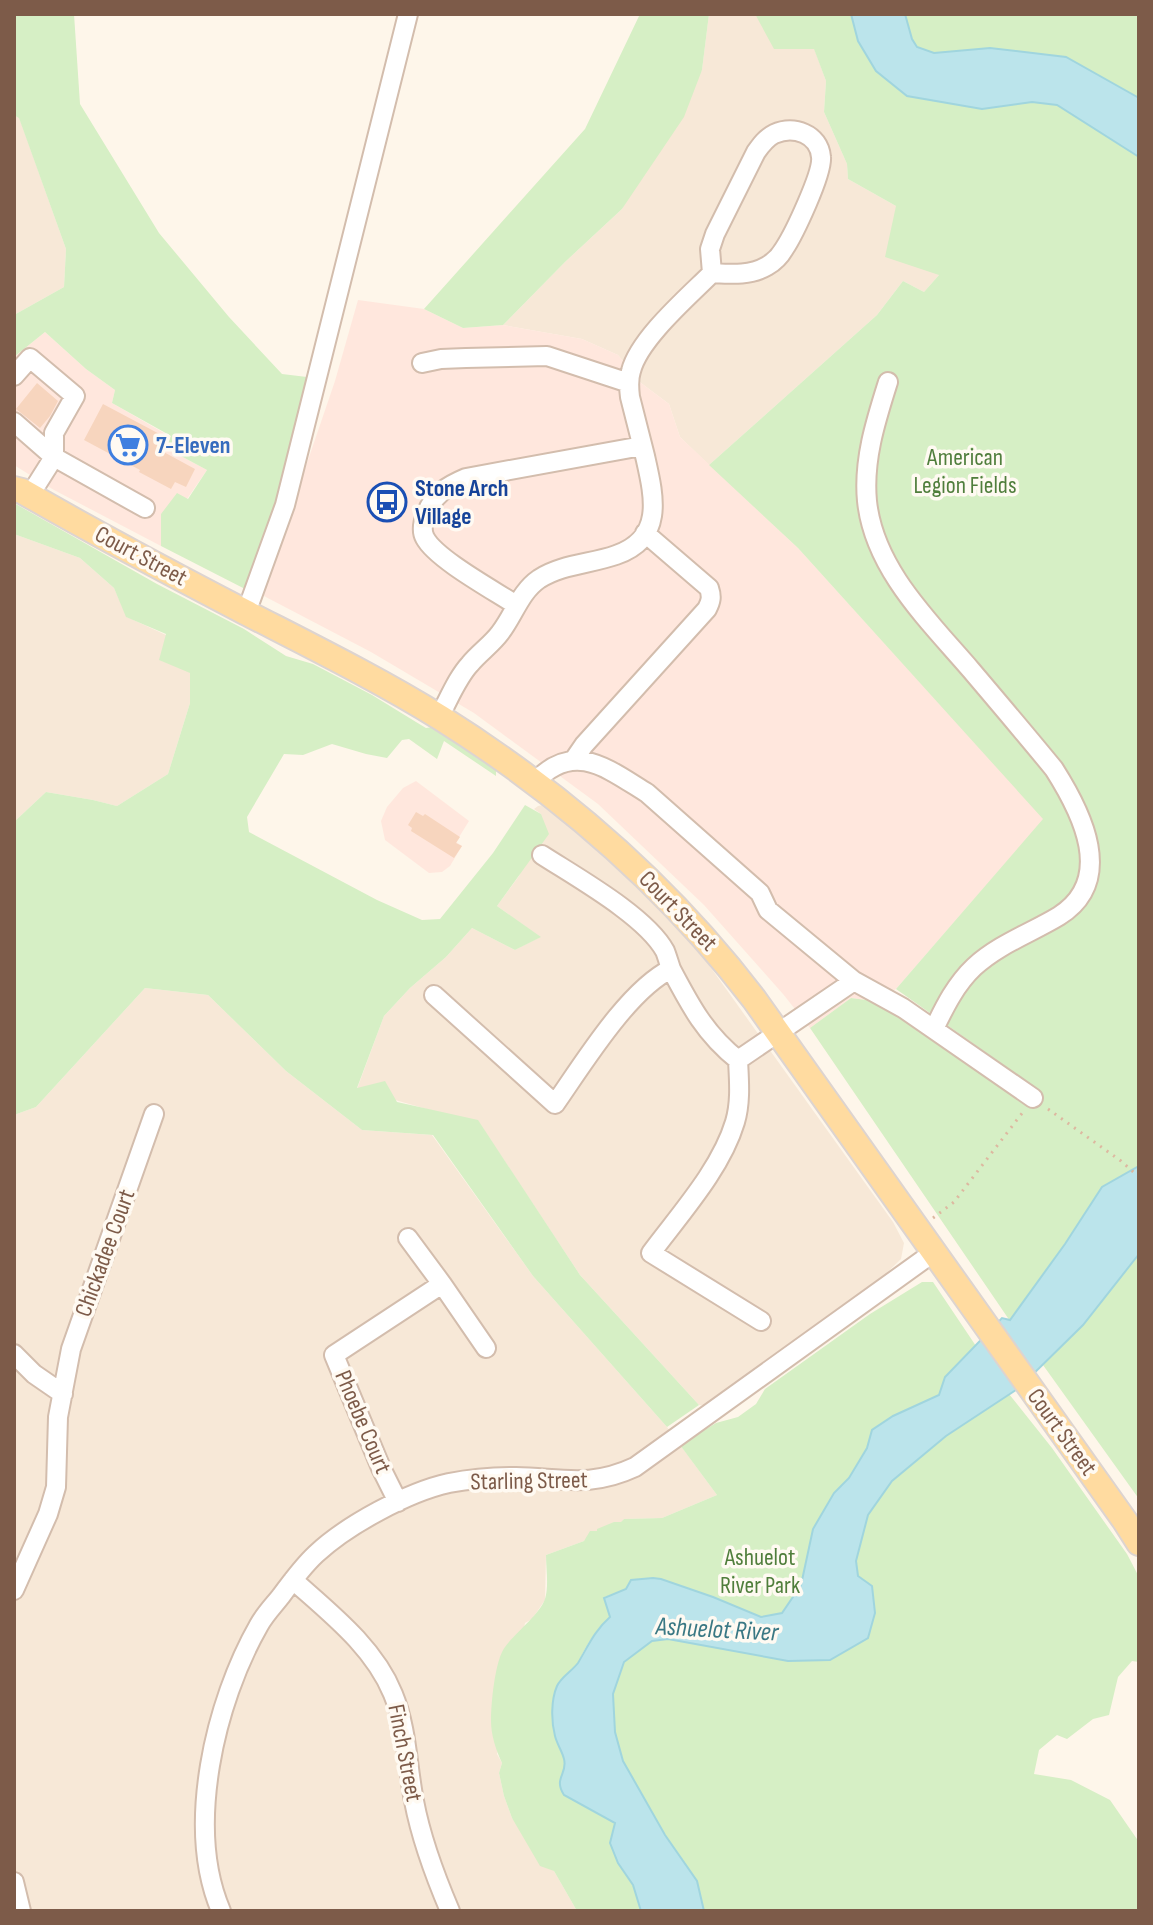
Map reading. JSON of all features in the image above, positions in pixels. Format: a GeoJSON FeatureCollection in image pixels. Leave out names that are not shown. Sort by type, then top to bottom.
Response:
{"type":"FeatureCollection","features":[{"type":"Feature","properties":{"kind":"main road","name":"Court Street"},"geometry":{"type":"LineString","coordinates":[[20,489],[135,555],[347,664],[439,717],[535,782],[639,869],[724,959],[778,1031],[1139,1543]]}},
{"type":"Feature","properties":{"kind":"street"},"geometry":{"type":"LineString","coordinates":[[246,613],[285,505],[408,14]]}},
{"type":"Feature","properties":{"kind":"street"},"geometry":{"type":"LineString","coordinates":[[439,717],[468,665],[501,633],[516,605],[539,579],[555,571],[616,555],[642,538],[654,509],[653,492],[629,383],[631,369],[652,336],[712,273],[710,249],[715,234],[764,141],[774,134],[787,131],[809,135],[817,142],[821,165],[818,178],[785,248],[776,260],[765,267],[740,274],[712,273]]}},
{"type":"Feature","properties":{"kind":"street"},"geometry":{"type":"LineString","coordinates":[[422,363],[453,358],[547,356],[629,383]]}},
{"type":"Feature","properties":{"kind":"street"},"geometry":{"type":"LineString","coordinates":[[14,376],[30,358],[75,396],[54,433],[54,457],[20,489]]}},
{"type":"Feature","properties":{"kind":"street"},"geometry":{"type":"LineString","coordinates":[[888,382],[871,441],[867,475],[867,501],[879,549],[911,599],[1054,769],[1072,796],[1089,850],[1088,883],[1081,896],[1058,916],[994,951],[976,966],[955,989],[934,1029]]}},
{"type":"Feature","properties":{"kind":"street"},"geometry":{"type":"LineString","coordinates":[[14,422],[54,457],[145,508]]}},
{"type":"Feature","properties":{"kind":"street"},"geometry":{"type":"LineString","coordinates":[[516,605],[445,559],[423,535],[423,522],[437,494],[448,485],[466,478],[642,446]]}},
{"type":"Feature","properties":{"kind":"street"},"geometry":{"type":"LineString","coordinates":[[573,761],[711,602],[709,588],[645,533]]}},
{"type":"Feature","properties":{"kind":"street"},"geometry":{"type":"LineString","coordinates":[[535,782],[558,763],[591,762],[647,793],[760,893],[768,910],[854,981],[934,1029],[1033,1098]]}},
{"type":"Feature","properties":{"kind":"street"},"geometry":{"type":"LineString","coordinates":[[542,855],[612,900],[656,938],[695,1015],[738,1060],[738,1106],[728,1142],[702,1185],[651,1253],[761,1321]]}},
{"type":"Feature","properties":{"kind":"street"},"geometry":{"type":"LineString","coordinates":[[434,995],[555,1104],[607,1030],[647,983],[671,969]]}},
{"type":"Feature","properties":{"kind":"street"},"geometry":{"type":"LineString","coordinates":[[738,1060],[854,981]]}},
{"type":"Feature","properties":{"kind":"street","name":"Chickadee Court"},"geometry":{"type":"LineString","coordinates":[[14,1590],[48,1514],[56,1487],[58,1417],[71,1349],[154,1114]]}},
{"type":"Feature","properties":{"kind":"street"},"geometry":{"type":"LineString","coordinates":[[408,1238],[486,1348]]}},
{"type":"Feature","properties":{"kind":"street","name":"Starling Street"},"geometry":{"type":"LineString","coordinates":[[221,1911],[214,1893],[204,1826],[212,1749],[232,1686],[260,1623],[317,1554],[367,1518],[425,1490],[450,1483],[515,1477],[595,1481],[635,1467],[934,1252]]}},
{"type":"Feature","properties":{"kind":"street","name":"Phoebe Court"},"geometry":{"type":"LineString","coordinates":[[398,1502],[334,1355],[442,1284]]}},
{"type":"Feature","properties":{"kind":"street"},"geometry":{"type":"LineString","coordinates":[[14,1354],[34,1374],[63,1394]]}},
{"type":"Feature","properties":{"kind":"street","name":"Finch Street"},"geometry":{"type":"LineString","coordinates":[[293,1580],[355,1637],[377,1665],[393,1693],[404,1729],[420,1826],[450,1911]]}},
{"type":"Feature","properties":{"kind":"street"},"geometry":{"type":"LineString","coordinates":[[14,1882],[21,1911]]}},
{"type":"Feature","properties":{"kind":"path"},"geometry":{"type":"LineString","coordinates":[[933,1218],[954,1202],[1033,1098],[1139,1177]]}},
{"type":"Feature","properties":{"kind":"shaded area"},"geometry":{"type":"Polygon","coordinates":[[[709,14],[755,14],[762,25],[814,48],[826,81],[824,112],[847,164],[848,179],[896,206],[939,275],[924,292],[903,281],[877,315],[709,465],[680,437],[669,404],[641,383],[618,355],[582,339],[503,325],[622,209],[702,70],[709,14]]]}},
{"type":"Feature","properties":{"kind":"shaded area"},"geometry":{"type":"Polygon","coordinates":[[[14,115],[19,117],[66,249],[64,287],[14,315],[14,115]]]}},
{"type":"Feature","properties":{"kind":"shaded area"},"geometry":{"type":"Polygon","coordinates":[[[358,300],[424,309],[463,328],[503,325],[582,339],[618,355],[641,383],[669,404],[680,437],[798,548],[1044,819],[896,989],[874,1001],[851,998],[810,1028],[704,905],[598,804],[474,713],[371,652],[262,595],[335,381],[358,300]]]}},
{"type":"Feature","properties":{"kind":"shaded area"},"geometry":{"type":"Polygon","coordinates":[[[45,332],[115,390],[112,403],[171,437],[166,448],[207,470],[187,499],[161,514],[161,546],[54,490],[14,465],[14,357],[45,332]]]}},
{"type":"Feature","properties":{"kind":"shaded area"},"geometry":{"type":"Polygon","coordinates":[[[14,534],[80,558],[114,588],[127,617],[166,635],[190,673],[190,703],[168,774],[117,806],[46,792],[14,822],[14,534]]]}},
{"type":"Feature","properties":{"kind":"shaded area"},"geometry":{"type":"Polygon","coordinates":[[[416,781],[469,821],[456,842],[462,846],[450,866],[442,872],[429,873],[385,840],[381,821],[387,807],[403,788],[416,781]]]}},
{"type":"Feature","properties":{"kind":"shaded area"},"geometry":{"type":"Polygon","coordinates":[[[547,804],[647,893],[696,947],[893,1222],[904,1243],[901,1259],[870,1289],[706,1406],[699,1405],[580,1275],[478,1121],[357,1089],[384,1016],[472,928],[515,950],[540,937],[497,906],[519,876],[541,814],[534,809],[547,804]]]}},
{"type":"Feature","properties":{"kind":"shaded area"},"geometry":{"type":"Polygon","coordinates":[[[145,988],[208,995],[286,1071],[362,1130],[432,1135],[533,1276],[667,1427],[717,1495],[662,1518],[624,1519],[597,1531],[584,1541],[546,1555],[545,1600],[532,1619],[525,1623],[497,1754],[502,1763],[499,1773],[512,1818],[554,1871],[577,1911],[14,1911],[14,1115],[36,1107],[145,988]]]}},
{"type":"Feature","properties":{"kind":"green space"},"geometry":{"type":"Polygon","coordinates":[[[14,14],[74,14],[80,104],[159,233],[229,317],[282,374],[307,377],[279,493],[247,590],[161,546],[161,514],[177,493],[188,499],[207,470],[166,448],[171,436],[112,403],[115,390],[45,332],[14,357],[14,315],[64,287],[66,249],[19,118],[14,115],[14,14]]]}},
{"type":"Feature","properties":{"kind":"green space"},"geometry":{"type":"Polygon","coordinates":[[[640,14],[709,14],[702,70],[684,117],[622,209],[503,325],[463,328],[424,309],[585,129],[640,14]]]}},
{"type":"Feature","properties":{"kind":"green space","name":"American Legion Fields"},"geometry":{"type":"Polygon","coordinates":[[[755,14],[851,14],[858,42],[876,70],[907,96],[982,109],[1032,102],[1057,105],[1139,157],[1139,1166],[1102,1187],[1010,1321],[810,1028],[851,998],[874,1001],[1012,1093],[1022,1078],[896,989],[1043,819],[798,548],[709,465],[877,315],[903,281],[924,292],[939,275],[885,257],[896,206],[848,179],[847,164],[824,112],[826,81],[814,49],[774,49],[755,14]]]}},
{"type":"Feature","properties":{"kind":"green space"},"geometry":{"type":"Polygon","coordinates":[[[905,14],[1139,14],[1139,98],[1066,57],[990,48],[934,53],[917,47],[905,14]]]}},
{"type":"Feature","properties":{"kind":"green space"},"geometry":{"type":"Polygon","coordinates":[[[14,503],[244,629],[286,656],[313,664],[426,728],[433,727],[496,769],[496,776],[444,741],[437,759],[409,739],[402,740],[387,758],[332,744],[303,755],[284,754],[247,817],[249,832],[377,900],[422,920],[440,919],[493,853],[525,805],[541,814],[549,834],[497,906],[541,937],[515,950],[472,928],[384,1016],[357,1088],[385,1081],[397,1102],[478,1120],[580,1275],[699,1405],[667,1427],[533,1276],[433,1135],[362,1130],[286,1071],[208,995],[145,988],[36,1107],[14,1115],[14,822],[46,792],[117,806],[168,774],[190,703],[190,673],[159,660],[166,634],[126,617],[114,588],[80,558],[14,534],[14,503]]]}},
{"type":"Feature","properties":{"kind":"green space"},"geometry":{"type":"Polygon","coordinates":[[[1139,1254],[1139,1499],[1043,1365],[1083,1325],[1139,1254]]]}},
{"type":"Feature","properties":{"kind":"green space","name":"Ashuelot River Park"},"geometry":{"type":"Polygon","coordinates":[[[922,1282],[933,1282],[976,1346],[945,1377],[939,1395],[893,1416],[872,1430],[867,1448],[849,1478],[834,1493],[813,1529],[801,1585],[782,1613],[761,1617],[713,1597],[653,1578],[631,1580],[626,1589],[605,1597],[610,1617],[583,1652],[555,1719],[555,1734],[565,1760],[560,1787],[564,1795],[615,1823],[610,1843],[633,1886],[641,1911],[577,1911],[554,1871],[540,1866],[512,1818],[504,1796],[499,1773],[502,1763],[491,1726],[493,1693],[502,1653],[545,1599],[546,1555],[584,1541],[590,1531],[597,1531],[614,1522],[662,1518],[717,1495],[680,1445],[716,1423],[738,1417],[756,1404],[765,1389],[870,1314],[922,1282]]]}},
{"type":"Feature","properties":{"kind":"green space"},"geometry":{"type":"Polygon","coordinates":[[[1009,1394],[1052,1448],[1127,1554],[1139,1577],[1139,1662],[1132,1661],[1118,1677],[1109,1715],[1093,1719],[1067,1739],[1057,1735],[1039,1750],[1034,1774],[1071,1780],[1110,1800],[1139,1842],[1139,1911],[704,1911],[697,1881],[665,1835],[623,1761],[615,1732],[613,1694],[624,1662],[652,1641],[668,1639],[788,1661],[830,1660],[875,1613],[872,1586],[858,1576],[856,1561],[868,1515],[892,1481],[946,1436],[1009,1394]]]}},
{"type":"Feature","properties":{"kind":"water"},"geometry":{"type":"Polygon","coordinates":[[[851,14],[905,14],[917,47],[934,53],[990,48],[1066,57],[1139,98],[1139,157],[1057,105],[1032,102],[982,109],[907,96],[876,71],[858,41],[851,14]]]}},
{"type":"Feature","properties":{"kind":"water","name":"Ashuelot River"},"geometry":{"type":"Polygon","coordinates":[[[1139,1166],[1139,1254],[1083,1325],[1019,1388],[946,1436],[892,1481],[868,1515],[856,1561],[858,1576],[872,1586],[875,1613],[868,1638],[830,1660],[788,1661],[668,1639],[652,1641],[624,1662],[613,1694],[615,1732],[623,1761],[665,1835],[697,1881],[704,1911],[641,1911],[633,1885],[618,1863],[610,1843],[615,1823],[564,1795],[560,1784],[565,1764],[554,1730],[552,1711],[555,1692],[610,1617],[604,1598],[626,1589],[631,1580],[653,1578],[713,1597],[761,1617],[782,1613],[801,1585],[813,1529],[834,1493],[849,1478],[867,1448],[872,1430],[893,1416],[939,1395],[945,1377],[1002,1318],[1010,1320],[1102,1187],[1139,1166]]]}},
{"type":"Feature","properties":{"kind":"building"},"geometry":{"type":"Polygon","coordinates":[[[37,383],[58,401],[40,428],[16,409],[37,383]]]}},
{"type":"Feature","properties":{"kind":"building","name":"7-Eleven"},"geometry":{"type":"Polygon","coordinates":[[[103,404],[167,438],[160,450],[195,469],[186,487],[175,482],[171,489],[84,440],[103,404]]]}},
{"type":"Feature","properties":{"kind":"building"},"geometry":{"type":"Polygon","coordinates":[[[416,812],[425,814],[460,837],[456,843],[462,846],[454,858],[411,831],[408,825],[416,812]]]}},
{"type":"Feature","properties":{"kind":"place","name":"7-Eleven"},"geometry":{"type":"Point","coordinates":[128,445]}},
{"type":"Feature","properties":{"kind":"place","name":"Stone Arch Village"},"geometry":{"type":"Point","coordinates":[387,502]}}]}
